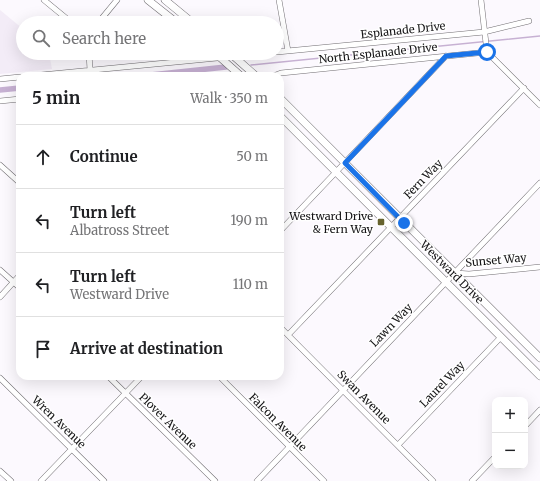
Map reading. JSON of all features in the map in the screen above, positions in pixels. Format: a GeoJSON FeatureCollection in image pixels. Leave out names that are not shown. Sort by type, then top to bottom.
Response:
{"type":"FeatureCollection","features":[{"type":"Feature","properties":{"kind":"street"},"geometry":{"type":"LineString","coordinates":[[44,0],[63,16]]}},
{"type":"Feature","properties":{"kind":"street"},"geometry":{"type":"LineString","coordinates":[[104,16],[117,0]]}},
{"type":"Feature","properties":{"kind":"street"},"geometry":{"type":"LineString","coordinates":[[148,0],[168,16]]}},
{"type":"Feature","properties":{"kind":"street"},"geometry":{"type":"LineString","coordinates":[[165,0],[184,16]]}},
{"type":"Feature","properties":{"kind":"street"},"geometry":{"type":"LineString","coordinates":[[279,0],[282,16]]}},
{"type":"Feature","properties":{"kind":"street"},"geometry":{"type":"LineString","coordinates":[[481,0],[486,50],[540,105]]}},
{"type":"Feature","properties":{"kind":"street","name":"Esplanade Drive"},"geometry":{"type":"LineString","coordinates":[[284,51],[484,34],[529,21]]}},
{"type":"Feature","properties":{"kind":"street"},"geometry":{"type":"LineString","coordinates":[[284,28],[288,51]]}},
{"type":"Feature","properties":{"kind":"street","name":"North Esplanade Drive"},"geometry":{"type":"LineString","coordinates":[[284,73],[446,56],[486,50]]}},
{"type":"Feature","properties":{"kind":"street"},"geometry":{"type":"LineString","coordinates":[[285,226],[446,56]]}},
{"type":"Feature","properties":{"kind":"street"},"geometry":{"type":"LineString","coordinates":[[89,60],[90,70]]}},
{"type":"Feature","properties":{"kind":"street"},"geometry":{"type":"LineString","coordinates":[[70,72],[200,60]]}},
{"type":"Feature","properties":{"kind":"street"},"geometry":{"type":"LineString","coordinates":[[224,60],[237,72]]}},
{"type":"Feature","properties":{"kind":"street"},"geometry":{"type":"LineString","coordinates":[[238,60],[251,72]]}},
{"type":"Feature","properties":{"kind":"street"},"geometry":{"type":"LineString","coordinates":[[0,79],[16,77]]}},
{"type":"Feature","properties":{"kind":"street","name":"Fern Way"},"geometry":{"type":"LineString","coordinates":[[288,335],[524,88]]}},
{"type":"Feature","properties":{"kind":"street"},"geometry":{"type":"LineString","coordinates":[[0,101],[16,99]]}},
{"type":"Feature","properties":{"kind":"street","name":"Westward Drive"},"geometry":{"type":"LineString","coordinates":[[284,102],[540,358]]}},
{"type":"Feature","properties":{"kind":"street","name":"Westward Drive"},"geometry":{"type":"LineString","coordinates":[[284,120],[540,376]]}},
{"type":"Feature","properties":{"kind":"street"},"geometry":{"type":"LineString","coordinates":[[0,165],[16,179]]}},
{"type":"Feature","properties":{"kind":"street","name":"Lawn Way"},"geometry":{"type":"LineString","coordinates":[[257,481],[540,184]]}},
{"type":"Feature","properties":{"kind":"street","name":"Sunset Way"},"geometry":{"type":"LineString","coordinates":[[455,273],[469,274],[540,266]]}},
{"type":"Feature","properties":{"kind":"street"},"geometry":{"type":"LineString","coordinates":[[0,270],[14,282]]}},
{"type":"Feature","properties":{"kind":"street"},"geometry":{"type":"LineString","coordinates":[[0,297],[16,280]]}},
{"type":"Feature","properties":{"kind":"street","name":"Swan Avenue"},"geometry":{"type":"LineString","coordinates":[[284,331],[433,481]]}},
{"type":"Feature","properties":{"kind":"street","name":"Laurel Way"},"geometry":{"type":"LineString","coordinates":[[398,445],[501,337]]}},
{"type":"Feature","properties":{"kind":"street","name":"Wren Avenue"},"geometry":{"type":"LineString","coordinates":[[0,378],[104,481]]}},
{"type":"Feature","properties":{"kind":"street","name":"Plover Avenue"},"geometry":{"type":"LineString","coordinates":[[112,380],[215,481]]}},
{"type":"Feature","properties":{"kind":"street"},"geometry":{"type":"LineString","coordinates":[[41,481],[138,380]]}},
{"type":"Feature","properties":{"kind":"street","name":"Falcon Avenue"},"geometry":{"type":"LineString","coordinates":[[223,380],[324,481]]}},
{"type":"Feature","properties":{"kind":"street"},"geometry":{"type":"LineString","coordinates":[[528,423],[540,410]]}},
{"type":"Feature","properties":{"kind":"street"},"geometry":{"type":"LineString","coordinates":[[472,481],[492,460]]}},
{"type":"Feature","properties":{"kind":"street"},"geometry":{"type":"LineString","coordinates":[[0,471],[11,481]]}},
{"type":"Feature","properties":{"kind":"shaded area"},"geometry":{"type":"Polygon","coordinates":[[[0,10],[16,23],[16,60],[50,60],[52,69],[0,74],[0,10]]]}},
{"type":"Feature","properties":{"kind":"waterway"},"geometry":{"type":"LineString","coordinates":[[251,65],[540,36]]}},
{"type":"Feature","properties":{"kind":"waterway"},"geometry":{"type":"LineString","coordinates":[[179,72],[226,67]]}},
{"type":"Feature","properties":{"kind":"waterway"},"geometry":{"type":"LineString","coordinates":[[0,90],[16,88]]}},
{"type":"Feature","properties":{"kind":"place","name":"Westward Drive & Fern Way"},"geometry":{"type":"Point","coordinates":[381,222]}},
{"type":"Feature","properties":{"kind":"route"},"geometry":{"type":"LineString","coordinates":[[404,223],[345,163],[446,56],[487,52]]}}]}
